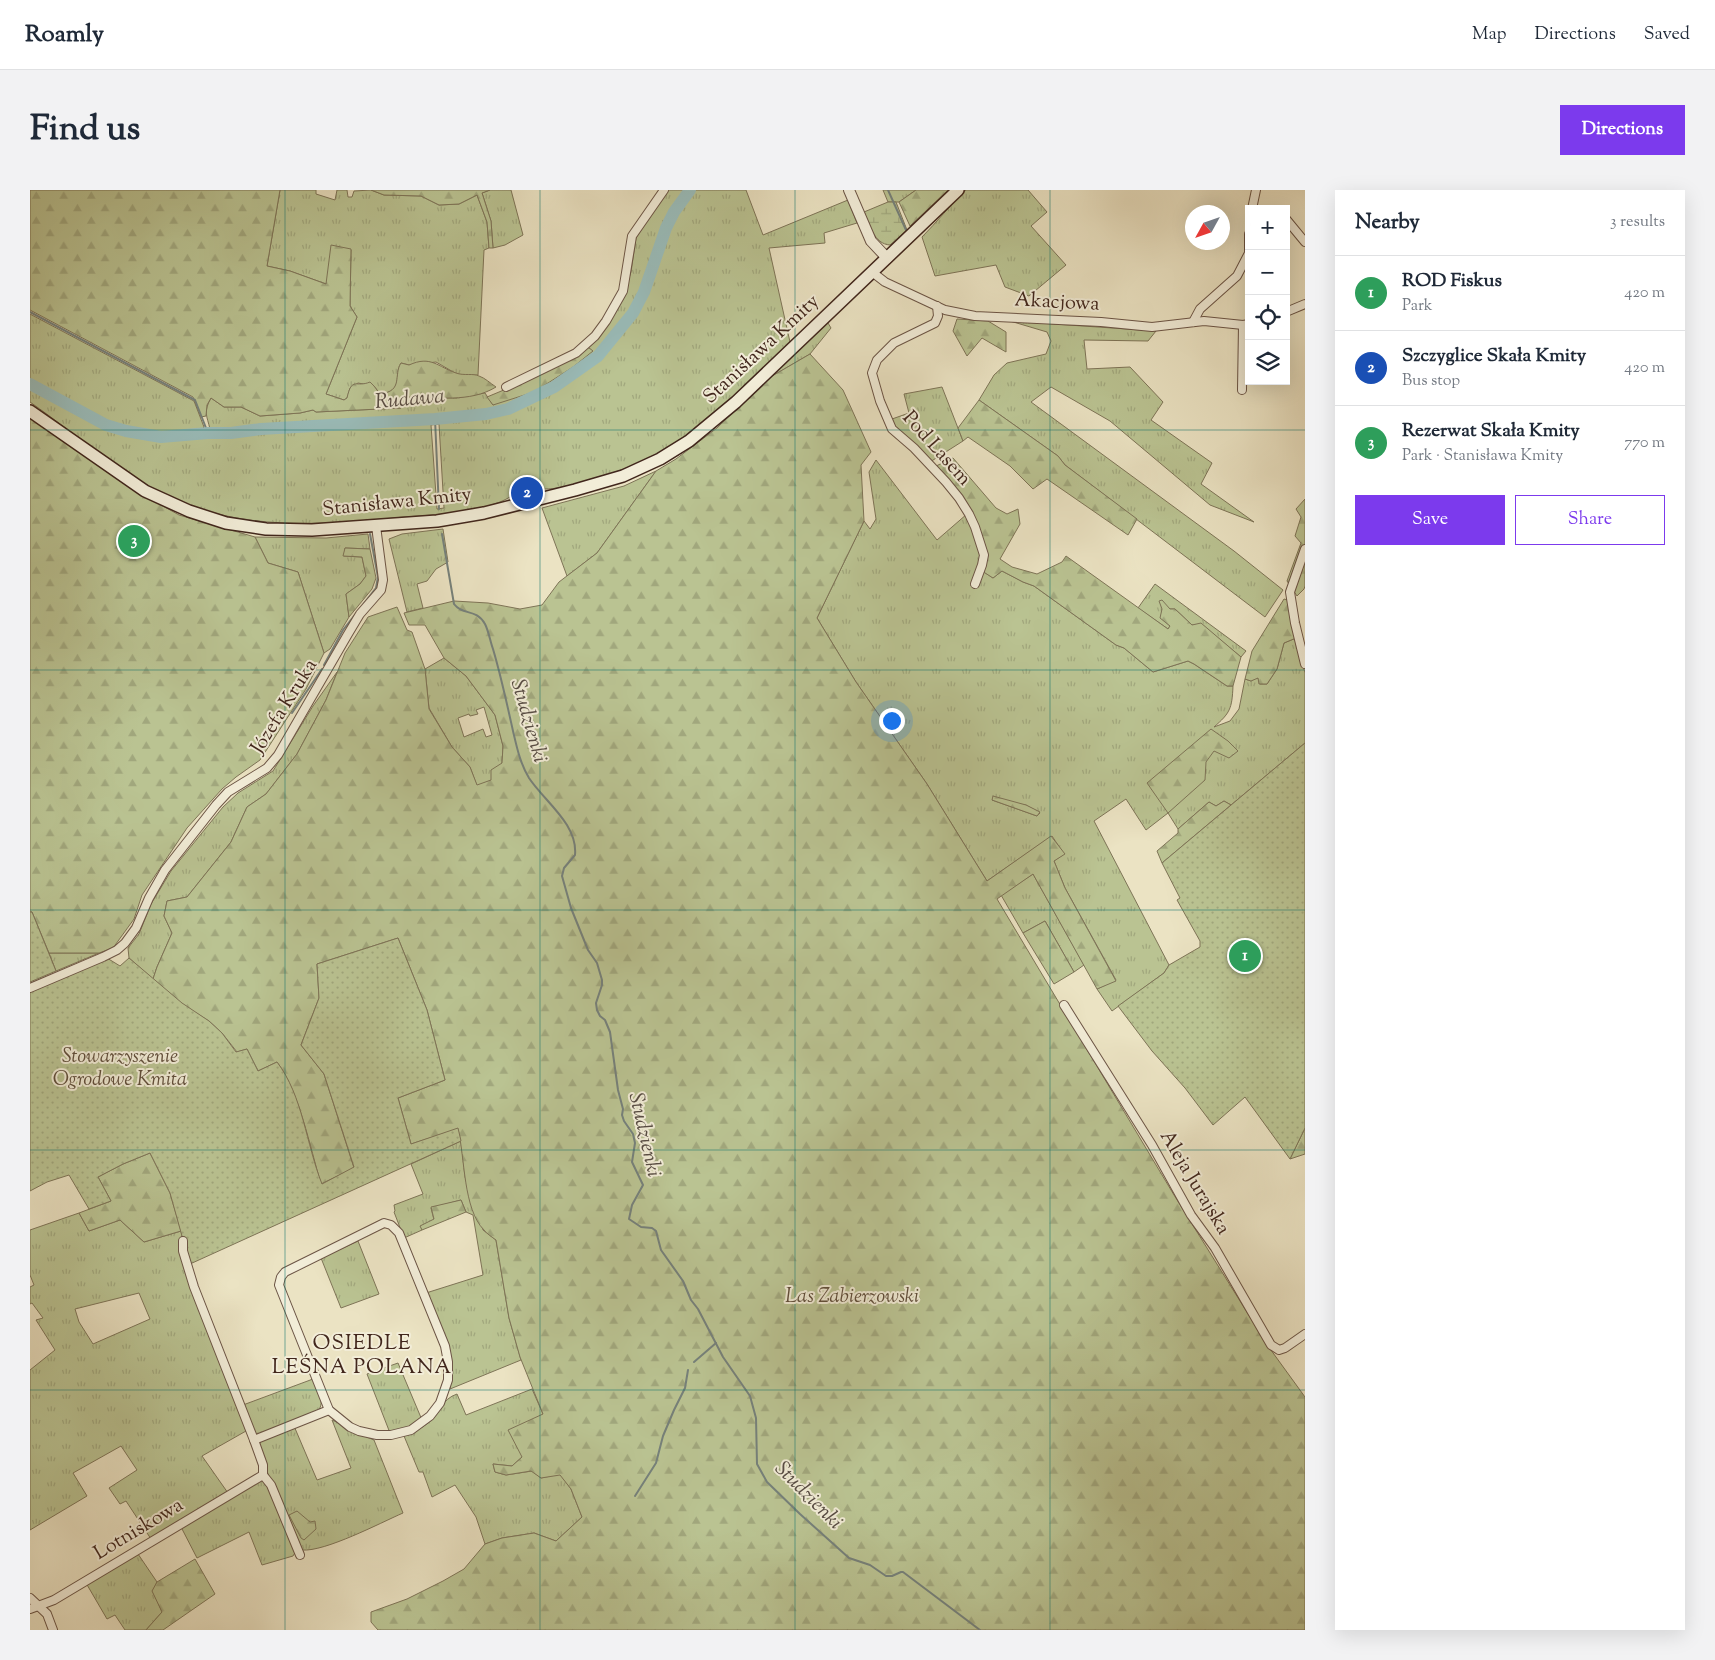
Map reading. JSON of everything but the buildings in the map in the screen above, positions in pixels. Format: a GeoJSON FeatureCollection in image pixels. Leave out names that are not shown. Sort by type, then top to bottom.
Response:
{"type":"FeatureCollection","features":[{"type":"Feature","properties":{"kind":"main road","name":"Stanisława Kmity"},"geometry":{"type":"LineString","coordinates":[[30,411],[145,491],[166,502],[197,514],[237,526],[271,530],[312,530],[446,520],[491,511],[608,481],[660,459],[689,441],[712,423],[958,190]]}},
{"type":"Feature","properties":{"kind":"street"},"geometry":{"type":"LineString","coordinates":[[506,387],[576,353],[595,336],[606,321],[623,290],[632,236],[664,190]]}},
{"type":"Feature","properties":{"kind":"street"},"geometry":{"type":"LineString","coordinates":[[849,190],[871,240],[886,258]]}},
{"type":"Feature","properties":{"kind":"street"},"geometry":{"type":"LineString","coordinates":[[1253,205],[1256,190]]}},
{"type":"Feature","properties":{"kind":"street"},"geometry":{"type":"LineString","coordinates":[[1290,224],[1305,242]]}},
{"type":"Feature","properties":{"kind":"street"},"geometry":{"type":"LineString","coordinates":[[1193,322],[1200,309],[1237,276],[1245,260]]}},
{"type":"Feature","properties":{"kind":"street","name":"Akacjowa"},"geometry":{"type":"LineString","coordinates":[[872,272],[886,282],[944,310],[958,314],[984,317],[1100,322],[1152,327],[1204,321],[1245,324]]}},
{"type":"Feature","properties":{"kind":"street"},"geometry":{"type":"LineString","coordinates":[[1290,310],[1305,304]]}},
{"type":"Feature","properties":{"kind":"street","name":"Pod Lasem"},"geometry":{"type":"LineString","coordinates":[[937,306],[938,316],[935,323],[894,343],[877,360],[872,374],[880,401],[892,429],[914,448],[946,482],[969,514],[984,555],[976,584]]}},
{"type":"Feature","properties":{"kind":"street"},"geometry":{"type":"LineString","coordinates":[[1242,390],[1245,340]]}},
{"type":"Feature","properties":{"kind":"street","name":"Józefa Kruka"},"geometry":{"type":"LineString","coordinates":[[30,988],[115,951],[125,943],[136,928],[149,898],[165,870],[216,805],[228,792],[267,768],[278,755],[360,614],[382,590],[383,580],[376,526]]}},
{"type":"Feature","properties":{"kind":"street"},"geometry":{"type":"LineString","coordinates":[[1305,549],[1290,592],[1305,664]]}},
{"type":"Feature","properties":{"kind":"street","name":"Aleja Jurajska"},"geometry":{"type":"LineString","coordinates":[[1064,1005],[1152,1145],[1192,1215],[1215,1248],[1271,1345],[1278,1350],[1285,1348],[1305,1334]]}},
{"type":"Feature","properties":{"kind":"street"},"geometry":{"type":"LineString","coordinates":[[381,1224],[388,1224],[396,1228],[399,1233],[445,1346],[449,1371],[446,1389],[440,1403],[425,1421],[411,1430],[391,1435],[377,1435],[359,1431],[350,1427],[329,1410],[280,1289],[279,1281],[288,1270],[381,1224]]}},
{"type":"Feature","properties":{"kind":"street"},"geometry":{"type":"LineString","coordinates":[[183,1241],[183,1250],[194,1288],[254,1440],[262,1465],[262,1475],[271,1485],[300,1555]]}},
{"type":"Feature","properties":{"kind":"street"},"geometry":{"type":"LineString","coordinates":[[254,1440],[329,1410]]}},
{"type":"Feature","properties":{"kind":"street","name":"Lotniskowa"},"geometry":{"type":"LineString","coordinates":[[30,1609],[54,1600],[122,1561],[262,1475]]}},
{"type":"Feature","properties":{"kind":"street"},"geometry":{"type":"LineString","coordinates":[[30,1598],[47,1614],[53,1630]]}},
{"type":"Feature","properties":{"kind":"green space"},"geometry":{"type":"Polygon","coordinates":[[[30,190],[280,190],[267,266],[290,271],[326,284],[331,245],[351,249],[350,306],[357,317],[326,394],[344,400],[347,398],[353,385],[370,382],[380,394],[387,392],[395,386],[401,363],[409,365],[423,361],[434,363],[459,374],[477,375],[496,387],[486,392],[464,397],[407,397],[401,408],[316,412],[313,410],[300,413],[260,416],[241,407],[224,407],[211,398],[207,405],[206,416],[201,417],[193,397],[30,310],[30,190]]]}},
{"type":"Feature","properties":{"kind":"green space"},"geometry":{"type":"Polygon","coordinates":[[[280,190],[316,190],[316,194],[335,200],[337,190],[347,190],[348,197],[352,197],[354,191],[371,190],[384,195],[421,196],[439,205],[459,204],[477,195],[487,222],[489,248],[484,250],[478,375],[465,376],[455,373],[436,362],[409,365],[401,363],[396,386],[393,390],[380,394],[374,386],[358,383],[350,388],[347,398],[344,400],[326,394],[357,317],[350,306],[351,250],[326,284],[290,271],[267,266],[280,190]]]}},
{"type":"Feature","properties":{"kind":"green space"},"geometry":{"type":"Polygon","coordinates":[[[371,190],[490,190],[482,193],[491,221],[493,248],[489,248],[487,222],[477,195],[459,204],[439,205],[421,196],[384,195],[371,190]]]}},
{"type":"Feature","properties":{"kind":"green space"},"geometry":{"type":"Polygon","coordinates":[[[490,190],[511,190],[523,235],[505,245],[493,248],[491,221],[482,193],[490,190]]]}},
{"type":"Feature","properties":{"kind":"green space"},"geometry":{"type":"Polygon","coordinates":[[[667,190],[746,190],[763,235],[848,200],[857,223],[824,233],[825,243],[769,248],[790,342],[715,414],[682,439],[639,463],[585,482],[557,488],[523,491],[489,506],[465,511],[349,522],[266,522],[212,513],[165,494],[124,471],[30,402],[30,314],[194,401],[203,428],[210,429],[206,411],[211,398],[224,407],[241,407],[260,416],[300,413],[313,410],[316,412],[401,408],[407,397],[456,398],[485,393],[493,405],[592,351],[588,347],[624,293],[631,272],[636,238],[667,190]],[[439,424],[431,425],[437,509],[444,508],[439,424]]]}},
{"type":"Feature","properties":{"kind":"green space"},"geometry":{"type":"Polygon","coordinates":[[[883,190],[916,190],[899,202],[888,202],[883,190]]]}},
{"type":"Feature","properties":{"kind":"green space"},"geometry":{"type":"Polygon","coordinates":[[[916,190],[948,190],[910,226],[899,202],[916,190]]]}},
{"type":"Feature","properties":{"kind":"green space"},"geometry":{"type":"Polygon","coordinates":[[[966,190],[1028,190],[1047,212],[1031,226],[1066,265],[1029,296],[1005,287],[996,265],[935,276],[922,237],[966,190]]]}},
{"type":"Feature","properties":{"kind":"green space"},"geometry":{"type":"Polygon","coordinates":[[[888,202],[896,202],[907,230],[890,245],[876,238],[864,212],[888,202]]]}},
{"type":"Feature","properties":{"kind":"green space"},"geometry":{"type":"Polygon","coordinates":[[[957,319],[988,321],[1006,332],[1006,352],[982,338],[967,356],[953,331],[957,319]]]}},
{"type":"Feature","properties":{"kind":"green space"},"geometry":{"type":"Polygon","coordinates":[[[1010,321],[1156,331],[1148,341],[1084,340],[1087,369],[1130,367],[1163,402],[1151,420],[1212,463],[1201,484],[1254,522],[1210,505],[1110,421],[1051,387],[1031,402],[1234,551],[1283,590],[1265,617],[1065,465],[1058,456],[979,400],[994,375],[1007,363],[1046,354],[1051,341],[1047,332],[1010,321]]]}},
{"type":"Feature","properties":{"kind":"green space"},"geometry":{"type":"Polygon","coordinates":[[[828,323],[831,328],[810,354],[767,379],[828,323]]]}},
{"type":"Feature","properties":{"kind":"green space"},"geometry":{"type":"Polygon","coordinates":[[[588,347],[593,351],[573,367],[534,392],[493,405],[487,397],[511,387],[588,347]]]}},
{"type":"Feature","properties":{"kind":"green space","name":"Las Zabierzowski"},"geometry":{"type":"Polygon","coordinates":[[[810,354],[843,390],[871,452],[861,465],[864,521],[817,618],[856,682],[927,784],[987,881],[1051,836],[1065,854],[1054,861],[1065,888],[1116,981],[1097,989],[1033,874],[997,899],[1174,1195],[1268,1346],[1305,1397],[1305,1630],[378,1630],[371,1622],[371,1612],[407,1599],[464,1569],[485,1544],[502,1538],[534,1533],[556,1541],[582,1517],[571,1489],[560,1475],[541,1478],[531,1471],[506,1475],[495,1472],[493,1464],[512,1466],[522,1457],[508,1430],[543,1414],[520,1357],[509,1318],[496,1240],[477,1221],[468,1196],[458,1129],[411,1144],[398,1098],[445,1080],[427,1010],[398,938],[317,964],[319,998],[301,1045],[324,1074],[354,1168],[321,1184],[298,1104],[285,1074],[277,1062],[258,1071],[247,1049],[237,1052],[222,1033],[209,1021],[182,1004],[153,979],[172,933],[164,916],[167,901],[187,897],[231,842],[247,807],[266,794],[297,754],[326,700],[345,653],[368,617],[397,607],[407,630],[412,632],[425,669],[429,709],[452,747],[470,767],[477,785],[491,780],[491,770],[502,763],[503,746],[495,715],[466,676],[444,658],[425,625],[409,625],[404,613],[454,601],[488,603],[520,609],[542,605],[559,582],[597,553],[656,471],[676,459],[717,428],[767,379],[810,354]]]}},
{"type":"Feature","properties":{"kind":"green space"},"geometry":{"type":"Polygon","coordinates":[[[942,387],[963,441],[930,462],[912,441],[896,428],[892,419],[909,413],[904,394],[942,387]]]}},
{"type":"Feature","properties":{"kind":"green space"},"geometry":{"type":"Polygon","coordinates":[[[979,400],[1058,456],[1065,465],[1137,519],[1128,535],[1047,479],[1033,489],[1010,466],[968,437],[963,441],[958,428],[979,400]]]}},
{"type":"Feature","properties":{"kind":"green space"},"geometry":{"type":"Polygon","coordinates":[[[30,417],[140,493],[179,515],[255,537],[268,563],[298,572],[324,653],[306,689],[260,760],[222,789],[187,828],[142,895],[134,919],[113,948],[99,953],[49,953],[32,912],[30,912],[30,417]]]}},
{"type":"Feature","properties":{"kind":"green space"},"geometry":{"type":"Polygon","coordinates":[[[953,458],[996,508],[1007,514],[1018,509],[1020,524],[1000,559],[1012,567],[1037,574],[1062,562],[1066,556],[1168,629],[1170,626],[1160,618],[1162,609],[1159,601],[1162,600],[1170,609],[1175,609],[1192,625],[1201,623],[1241,657],[1233,686],[1227,686],[1188,661],[1153,672],[1124,648],[1116,645],[1034,586],[1002,571],[993,578],[982,571],[977,527],[934,467],[953,458]]]}},
{"type":"Feature","properties":{"kind":"green space"},"geometry":{"type":"Polygon","coordinates":[[[876,460],[937,540],[967,514],[979,547],[980,561],[978,568],[993,578],[1002,571],[1034,586],[1116,645],[1124,648],[1153,672],[1188,661],[1227,686],[1233,686],[1229,710],[1224,718],[1214,727],[1230,721],[1239,709],[1245,679],[1251,681],[1258,678],[1260,684],[1267,684],[1277,669],[1284,643],[1296,638],[1305,673],[1305,743],[1231,805],[1224,801],[1216,806],[1209,802],[1178,829],[1168,813],[1146,830],[1126,799],[1094,821],[1169,965],[1164,973],[1112,1011],[1097,989],[1116,980],[1065,888],[1054,861],[1064,854],[1052,836],[987,881],[927,784],[856,682],[817,618],[864,521],[870,529],[876,519],[869,472],[876,460]],[[992,800],[1037,816],[1040,813],[1026,805],[992,800]]]}},
{"type":"Feature","properties":{"kind":"green space"},"geometry":{"type":"Polygon","coordinates":[[[656,471],[597,553],[567,576],[542,508],[624,486],[656,471]]]}},
{"type":"Feature","properties":{"kind":"green space"},"geometry":{"type":"Polygon","coordinates":[[[1305,499],[1305,586],[1297,596],[1287,581],[1301,543],[1295,536],[1301,517],[1296,509],[1305,499]]]}},
{"type":"Feature","properties":{"kind":"green space"},"geometry":{"type":"Polygon","coordinates":[[[443,529],[448,562],[436,569],[427,581],[417,584],[423,608],[407,612],[389,539],[402,534],[443,529]]]}},
{"type":"Feature","properties":{"kind":"green space"},"geometry":{"type":"Polygon","coordinates":[[[368,534],[370,549],[345,548],[344,556],[362,557],[366,576],[360,584],[346,594],[349,617],[330,649],[324,653],[298,572],[268,563],[255,537],[326,538],[368,534]]]}},
{"type":"Feature","properties":{"kind":"green space"},"geometry":{"type":"Polygon","coordinates":[[[345,548],[370,549],[376,578],[372,589],[349,617],[346,594],[360,584],[366,576],[362,557],[343,556],[345,548]]]}},
{"type":"Feature","properties":{"kind":"green space"},"geometry":{"type":"Polygon","coordinates":[[[1155,584],[1246,651],[1241,657],[1201,624],[1192,625],[1175,609],[1162,609],[1161,618],[1170,626],[1168,629],[1138,608],[1155,584]]]}},
{"type":"Feature","properties":{"kind":"green space"},"geometry":{"type":"Polygon","coordinates":[[[1284,599],[1288,600],[1296,638],[1284,643],[1277,669],[1267,684],[1259,684],[1258,678],[1251,681],[1245,679],[1252,651],[1284,599]]]}},
{"type":"Feature","properties":{"kind":"green space"},"geometry":{"type":"Polygon","coordinates":[[[444,658],[466,676],[495,715],[503,746],[502,763],[492,780],[477,786],[470,767],[452,747],[429,708],[425,669],[444,658]],[[484,707],[476,710],[478,714],[470,716],[469,714],[458,718],[464,737],[483,729],[486,737],[492,735],[484,707]]]}},
{"type":"Feature","properties":{"kind":"green space"},"geometry":{"type":"Polygon","coordinates":[[[337,672],[326,700],[297,754],[266,794],[247,807],[231,842],[187,897],[167,901],[164,916],[172,933],[153,979],[129,958],[128,948],[139,934],[151,904],[171,871],[223,807],[238,793],[273,771],[313,706],[337,672]]]}},
{"type":"Feature","properties":{"kind":"green space"},"geometry":{"type":"Polygon","coordinates":[[[1211,729],[1238,751],[1229,758],[1214,751],[1206,762],[1205,780],[1168,813],[1147,783],[1211,729]]]}},
{"type":"Feature","properties":{"kind":"green space"},"geometry":{"type":"Polygon","coordinates":[[[1305,743],[1305,1128],[1290,1159],[1245,1097],[1213,1125],[1185,1088],[1152,1051],[1118,1006],[1164,973],[1169,965],[1200,947],[1200,941],[1177,900],[1180,898],[1162,863],[1305,743]]]}},
{"type":"Feature","properties":{"kind":"green space"},"geometry":{"type":"Polygon","coordinates":[[[993,796],[1026,805],[1040,812],[1037,816],[992,800],[993,796]]]}},
{"type":"Feature","properties":{"kind":"green space"},"geometry":{"type":"Polygon","coordinates":[[[1224,801],[1231,805],[1162,863],[1157,851],[1178,833],[1178,829],[1209,802],[1216,806],[1224,801]]]}},
{"type":"Feature","properties":{"kind":"green space"},"geometry":{"type":"Polygon","coordinates":[[[1033,874],[1084,965],[1074,972],[1045,921],[1023,933],[1001,895],[1033,874]]]}},
{"type":"Feature","properties":{"kind":"green space"},"geometry":{"type":"Polygon","coordinates":[[[30,912],[32,912],[56,971],[30,982],[30,912]]]}},
{"type":"Feature","properties":{"kind":"green space"},"geometry":{"type":"Polygon","coordinates":[[[1045,921],[1074,972],[1054,984],[1023,933],[1045,921]]]}},
{"type":"Feature","properties":{"kind":"green space","name":"Stowarzyszenie Ogrodowe Kmita"},"geometry":{"type":"Polygon","coordinates":[[[398,938],[427,1010],[445,1080],[398,1098],[411,1144],[458,1128],[461,1141],[190,1264],[185,1248],[186,1241],[182,1236],[170,1193],[150,1153],[98,1177],[111,1201],[89,1209],[69,1175],[47,1182],[30,1191],[30,991],[107,958],[120,966],[129,958],[182,1003],[209,1021],[222,1033],[236,1052],[247,1049],[258,1071],[277,1062],[293,1090],[322,1184],[354,1167],[324,1074],[301,1045],[319,998],[317,964],[398,938]]]}},
{"type":"Feature","properties":{"kind":"green space"},"geometry":{"type":"Polygon","coordinates":[[[49,953],[99,953],[56,971],[49,953]]]}},
{"type":"Feature","properties":{"kind":"green space"},"geometry":{"type":"Polygon","coordinates":[[[1305,1128],[1305,1154],[1290,1159],[1305,1128]]]}},
{"type":"Feature","properties":{"kind":"green space"},"geometry":{"type":"Polygon","coordinates":[[[461,1141],[465,1177],[483,1230],[496,1240],[509,1318],[521,1360],[450,1389],[452,1371],[449,1353],[426,1293],[483,1275],[473,1215],[466,1212],[461,1200],[431,1208],[434,1220],[421,1226],[422,1230],[404,1238],[394,1212],[394,1205],[423,1194],[411,1164],[461,1141]]]}},
{"type":"Feature","properties":{"kind":"green space"},"geometry":{"type":"Polygon","coordinates":[[[150,1153],[170,1193],[181,1231],[144,1242],[120,1220],[89,1231],[79,1213],[111,1201],[98,1177],[150,1153]]]}},
{"type":"Feature","properties":{"kind":"green space"},"geometry":{"type":"Polygon","coordinates":[[[461,1200],[466,1212],[422,1230],[420,1226],[434,1219],[431,1207],[461,1200]]]}},
{"type":"Feature","properties":{"kind":"green space"},"geometry":{"type":"Polygon","coordinates":[[[79,1213],[89,1231],[120,1220],[144,1242],[181,1231],[180,1243],[246,1431],[202,1456],[228,1493],[151,1539],[126,1501],[120,1504],[109,1488],[137,1470],[121,1446],[73,1473],[87,1496],[30,1530],[30,1370],[55,1350],[36,1320],[43,1318],[32,1303],[30,1304],[30,1287],[34,1285],[30,1275],[30,1230],[79,1213]],[[139,1293],[75,1309],[79,1322],[93,1344],[150,1319],[139,1293]]]}},
{"type":"Feature","properties":{"kind":"green space"},"geometry":{"type":"Polygon","coordinates":[[[358,1241],[379,1294],[341,1308],[321,1258],[358,1241]]]}},
{"type":"Feature","properties":{"kind":"green space"},"geometry":{"type":"Polygon","coordinates":[[[398,1363],[422,1420],[407,1429],[390,1433],[367,1374],[398,1363]]]}},
{"type":"Feature","properties":{"kind":"green space"},"geometry":{"type":"Polygon","coordinates":[[[313,1379],[321,1399],[318,1411],[257,1435],[255,1434],[243,1405],[313,1379]]]}},
{"type":"Feature","properties":{"kind":"green space"},"geometry":{"type":"Polygon","coordinates":[[[532,1389],[543,1414],[522,1457],[512,1466],[493,1464],[495,1472],[506,1475],[532,1471],[541,1478],[560,1474],[571,1489],[582,1517],[556,1541],[534,1533],[502,1538],[485,1544],[476,1517],[455,1485],[432,1497],[423,1472],[419,1472],[404,1436],[426,1424],[448,1399],[457,1394],[466,1415],[532,1389]]]}},
{"type":"Feature","properties":{"kind":"green space"},"geometry":{"type":"Polygon","coordinates":[[[332,1420],[374,1440],[403,1513],[338,1542],[302,1550],[268,1474],[259,1445],[261,1441],[294,1426],[317,1480],[351,1468],[332,1420]]]}},
{"type":"Feature","properties":{"kind":"green space"},"geometry":{"type":"Polygon","coordinates":[[[260,1479],[265,1481],[296,1551],[293,1556],[262,1565],[249,1532],[197,1558],[181,1527],[260,1479]]]}},
{"type":"Feature","properties":{"kind":"green space"},"geometry":{"type":"Polygon","coordinates":[[[297,1511],[310,1522],[315,1521],[316,1529],[304,1540],[301,1538],[289,1515],[297,1511]]]}},
{"type":"Feature","properties":{"kind":"green space"},"geometry":{"type":"Polygon","coordinates":[[[138,1554],[157,1582],[153,1591],[162,1612],[146,1630],[125,1630],[115,1615],[107,1619],[86,1583],[138,1554]]]}},
{"type":"Feature","properties":{"kind":"green space"},"geometry":{"type":"Polygon","coordinates":[[[195,1559],[215,1594],[163,1630],[146,1630],[162,1612],[152,1591],[157,1582],[195,1559]]]}},
{"type":"Feature","properties":{"kind":"waterway","name":"Rudawa"},"geometry":{"type":"LineString","coordinates":[[30,384],[106,425],[126,431],[161,437],[435,419],[486,414],[508,409],[554,387],[598,356],[633,313],[644,292],[666,228],[674,212],[690,190]]}},
{"type":"Feature","properties":{"kind":"waterway"},"geometry":{"type":"LineString","coordinates":[[888,190],[906,230]]}},
{"type":"Feature","properties":{"kind":"waterway"},"geometry":{"type":"LineString","coordinates":[[30,312],[195,400],[208,433]]}},
{"type":"Feature","properties":{"kind":"waterway","name":"Studzienki"},"geometry":{"type":"LineString","coordinates":[[435,419],[439,509]]}},
{"type":"Feature","properties":{"kind":"waterway"},"geometry":{"type":"LineString","coordinates":[[324,665],[343,630],[376,588],[378,577],[370,534]]}},
{"type":"Feature","properties":{"kind":"waterway","name":"Studzienki"},"geometry":{"type":"LineString","coordinates":[[442,534],[454,604],[461,610],[478,616],[485,624],[499,669],[517,749],[523,767],[535,787],[559,814],[571,833],[575,855],[564,868],[562,876],[571,908],[588,950],[597,963],[602,980],[596,1003],[597,1010],[605,1020],[610,1032],[618,1090],[623,1109],[622,1115],[633,1134],[635,1143],[632,1162],[643,1185],[632,1205],[629,1219],[641,1227],[652,1228],[656,1231],[661,1250],[683,1281],[691,1300],[698,1309],[723,1357],[750,1396],[756,1418],[757,1464],[767,1482],[849,1558],[870,1565],[886,1576],[903,1572],[980,1630]]}},
{"type":"Feature","properties":{"kind":"waterway"},"geometry":{"type":"LineString","coordinates":[[292,713],[322,669]]}},
{"type":"Feature","properties":{"kind":"waterway"},"geometry":{"type":"LineString","coordinates":[[694,1362],[716,1343]]}},
{"type":"Feature","properties":{"kind":"waterway"},"geometry":{"type":"LineString","coordinates":[[635,1496],[656,1463],[663,1436],[685,1388],[688,1370]]}},
{"type":"Feature","properties":{"kind":"place","name":"Szczyglice Skała Kmity"},"geometry":{"type":"Point","coordinates":[527,493]}},
{"type":"Feature","properties":{"kind":"place","name":"Rezerwat Skała Kmity"},"geometry":{"type":"Point","coordinates":[134,541]}},
{"type":"Feature","properties":{"kind":"place","name":"ROD Fiskus"},"geometry":{"type":"Point","coordinates":[1245,956]}},
{"type":"Feature","properties":{"kind":"district","name":"OSIEDLE LEŚNA POLANA"},"geometry":{"type":"Point","coordinates":[362,1356]}}]}
